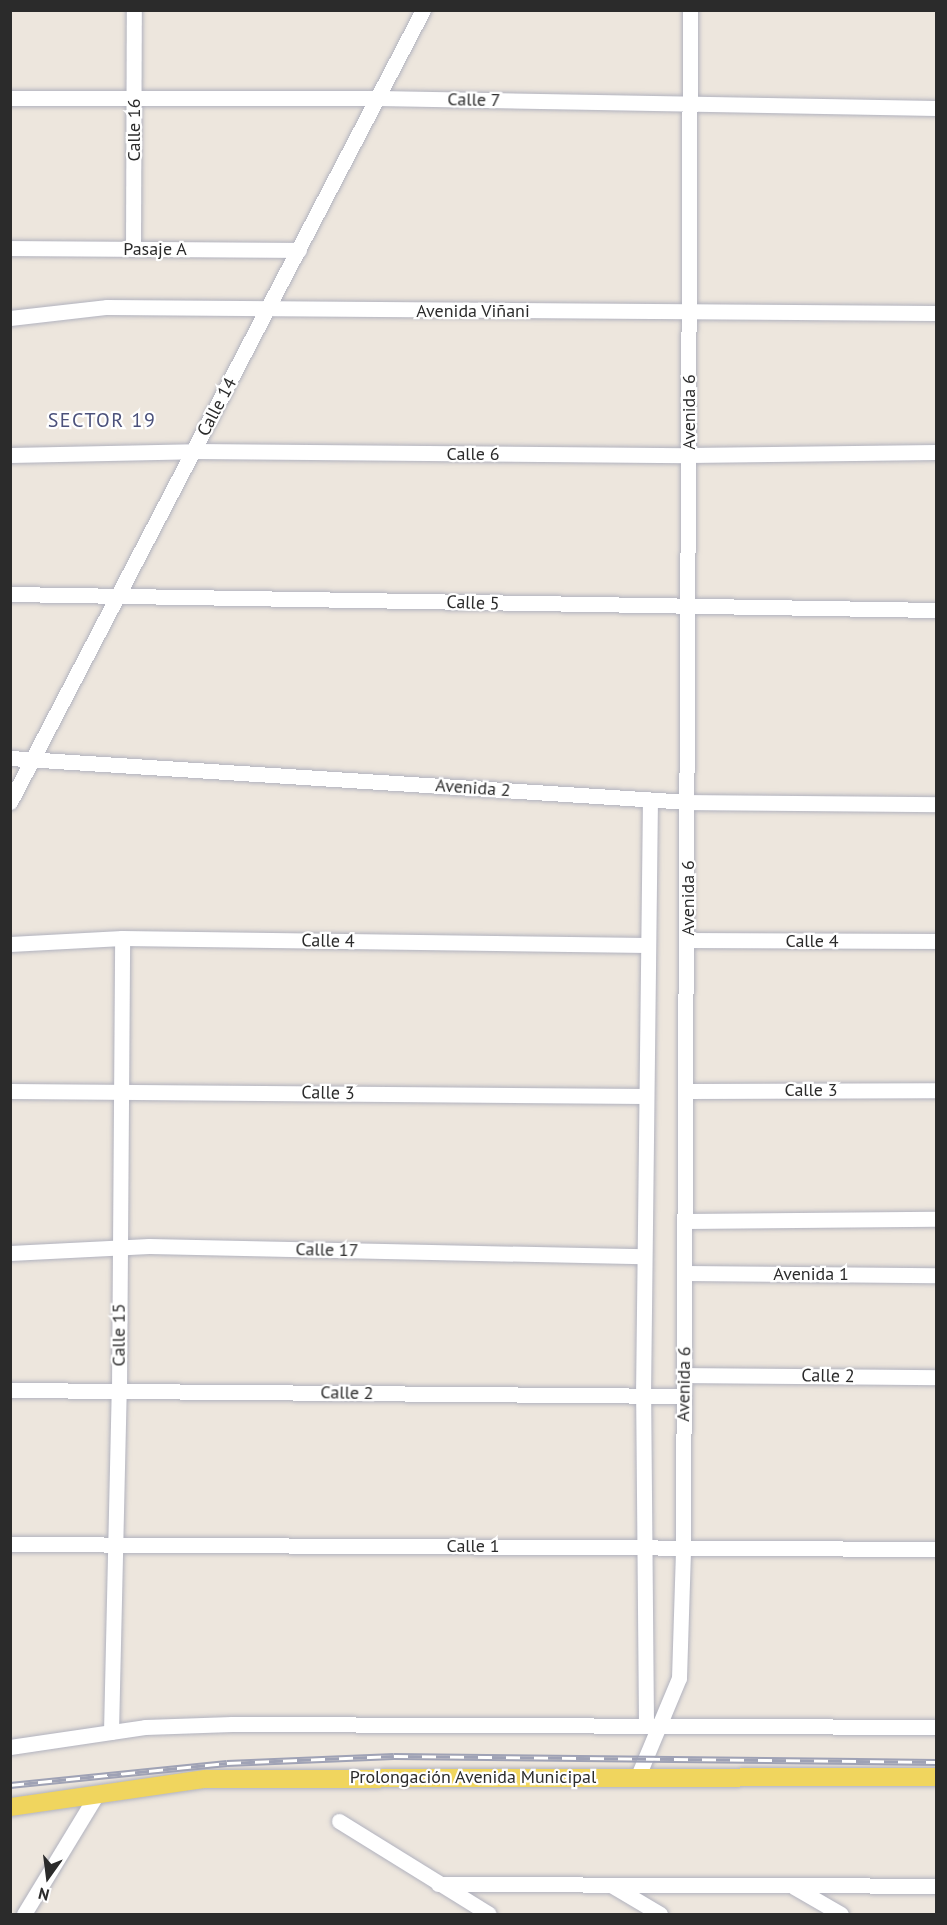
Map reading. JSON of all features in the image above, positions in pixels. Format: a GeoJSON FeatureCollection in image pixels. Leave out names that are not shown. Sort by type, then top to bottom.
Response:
{"type":"FeatureCollection","features":[{"type":"Feature","properties":{"kind":"main road","name":"Prolongación Avenida Municipal"},"geometry":{"type":"LineString","coordinates":[[10,1806],[205,1779],[638,1776],[936,1777]]}},
{"type":"Feature","properties":{"kind":"street","name":"Calle 16"},"geometry":{"type":"LineString","coordinates":[[133,249],[134,10]]}},
{"type":"Feature","properties":{"kind":"street","name":"Calle 14"},"geometry":{"type":"LineString","coordinates":[[10,802],[423,10]]}},
{"type":"Feature","properties":{"kind":"street","name":"Avenida 6"},"geometry":{"type":"LineString","coordinates":[[638,1776],[662,1725],[679,1678],[683,1548],[690,10]]}},
{"type":"Feature","properties":{"kind":"street","name":"Calle 7"},"geometry":{"type":"LineString","coordinates":[[10,98],[378,98],[936,108]]}},
{"type":"Feature","properties":{"kind":"street","name":"Pasaje A"},"geometry":{"type":"LineString","coordinates":[[10,248],[299,250]]}},
{"type":"Feature","properties":{"kind":"street","name":"Avenida Viñani"},"geometry":{"type":"LineString","coordinates":[[10,318],[108,307],[936,313]]}},
{"type":"Feature","properties":{"kind":"street","name":"Calle 6"},"geometry":{"type":"LineString","coordinates":[[10,455],[194,451],[689,455],[936,452]]}},
{"type":"Feature","properties":{"kind":"street","name":"Calle 5"},"geometry":{"type":"LineString","coordinates":[[10,594],[118,594],[689,609],[936,610]]}},
{"type":"Feature","properties":{"kind":"street","name":"Avenida 2"},"geometry":{"type":"LineString","coordinates":[[10,758],[688,802],[936,804]]}},
{"type":"Feature","properties":{"kind":"street"},"geometry":{"type":"LineString","coordinates":[[646,1724],[643,1396],[646,945],[650,800]]}},
{"type":"Feature","properties":{"kind":"street","name":"Calle 4"},"geometry":{"type":"LineString","coordinates":[[10,944],[122,938],[646,945]]}},
{"type":"Feature","properties":{"kind":"street","name":"Calle 15"},"geometry":{"type":"LineString","coordinates":[[111,1732],[113,1544],[119,1391],[122,938]]}},
{"type":"Feature","properties":{"kind":"street","name":"Calle 4"},"geometry":{"type":"LineString","coordinates":[[687,940],[936,941]]}},
{"type":"Feature","properties":{"kind":"street","name":"Calle 3"},"geometry":{"type":"LineString","coordinates":[[686,1091],[936,1090]]}},
{"type":"Feature","properties":{"kind":"street","name":"Calle 3"},"geometry":{"type":"LineString","coordinates":[[10,1091],[645,1096]]}},
{"type":"Feature","properties":{"kind":"street"},"geometry":{"type":"LineString","coordinates":[[686,1221],[936,1219]]}},
{"type":"Feature","properties":{"kind":"street","name":"Calle 17"},"geometry":{"type":"LineString","coordinates":[[10,1253],[119,1250],[149,1246],[644,1256]]}},
{"type":"Feature","properties":{"kind":"street","name":"Avenida 1"},"geometry":{"type":"LineString","coordinates":[[685,1273],[936,1275]]}},
{"type":"Feature","properties":{"kind":"street","name":"Calle 2"},"geometry":{"type":"LineString","coordinates":[[684,1375],[936,1377]]}},
{"type":"Feature","properties":{"kind":"street","name":"Calle 2"},"geometry":{"type":"LineString","coordinates":[[10,1390],[684,1396]]}},
{"type":"Feature","properties":{"kind":"street","name":"Calle 1"},"geometry":{"type":"LineString","coordinates":[[10,1544],[936,1549]]}},
{"type":"Feature","properties":{"kind":"street"},"geometry":{"type":"LineString","coordinates":[[10,1747],[111,1732],[263,1723],[936,1727]]}},
{"type":"Feature","properties":{"kind":"street"},"geometry":{"type":"LineString","coordinates":[[24,1914],[97,1794]]}},
{"type":"Feature","properties":{"kind":"street"},"geometry":{"type":"LineString","coordinates":[[339,1821],[489,1914]]}},
{"type":"Feature","properties":{"kind":"street"},"geometry":{"type":"LineString","coordinates":[[438,1884],[936,1886]]}},
{"type":"Feature","properties":{"kind":"street"},"geometry":{"type":"LineString","coordinates":[[610,1884],[660,1914]]}},
{"type":"Feature","properties":{"kind":"street"},"geometry":{"type":"LineString","coordinates":[[791,1886],[841,1914]]}},
{"type":"Feature","properties":{"kind":"railway"},"geometry":{"type":"LineString","coordinates":[[10,1785],[227,1763],[394,1756],[936,1762]]}},
{"type":"Feature","properties":{"kind":"district","name":"SECTOR 19"},"geometry":{"type":"Point","coordinates":[102,420]}}]}
